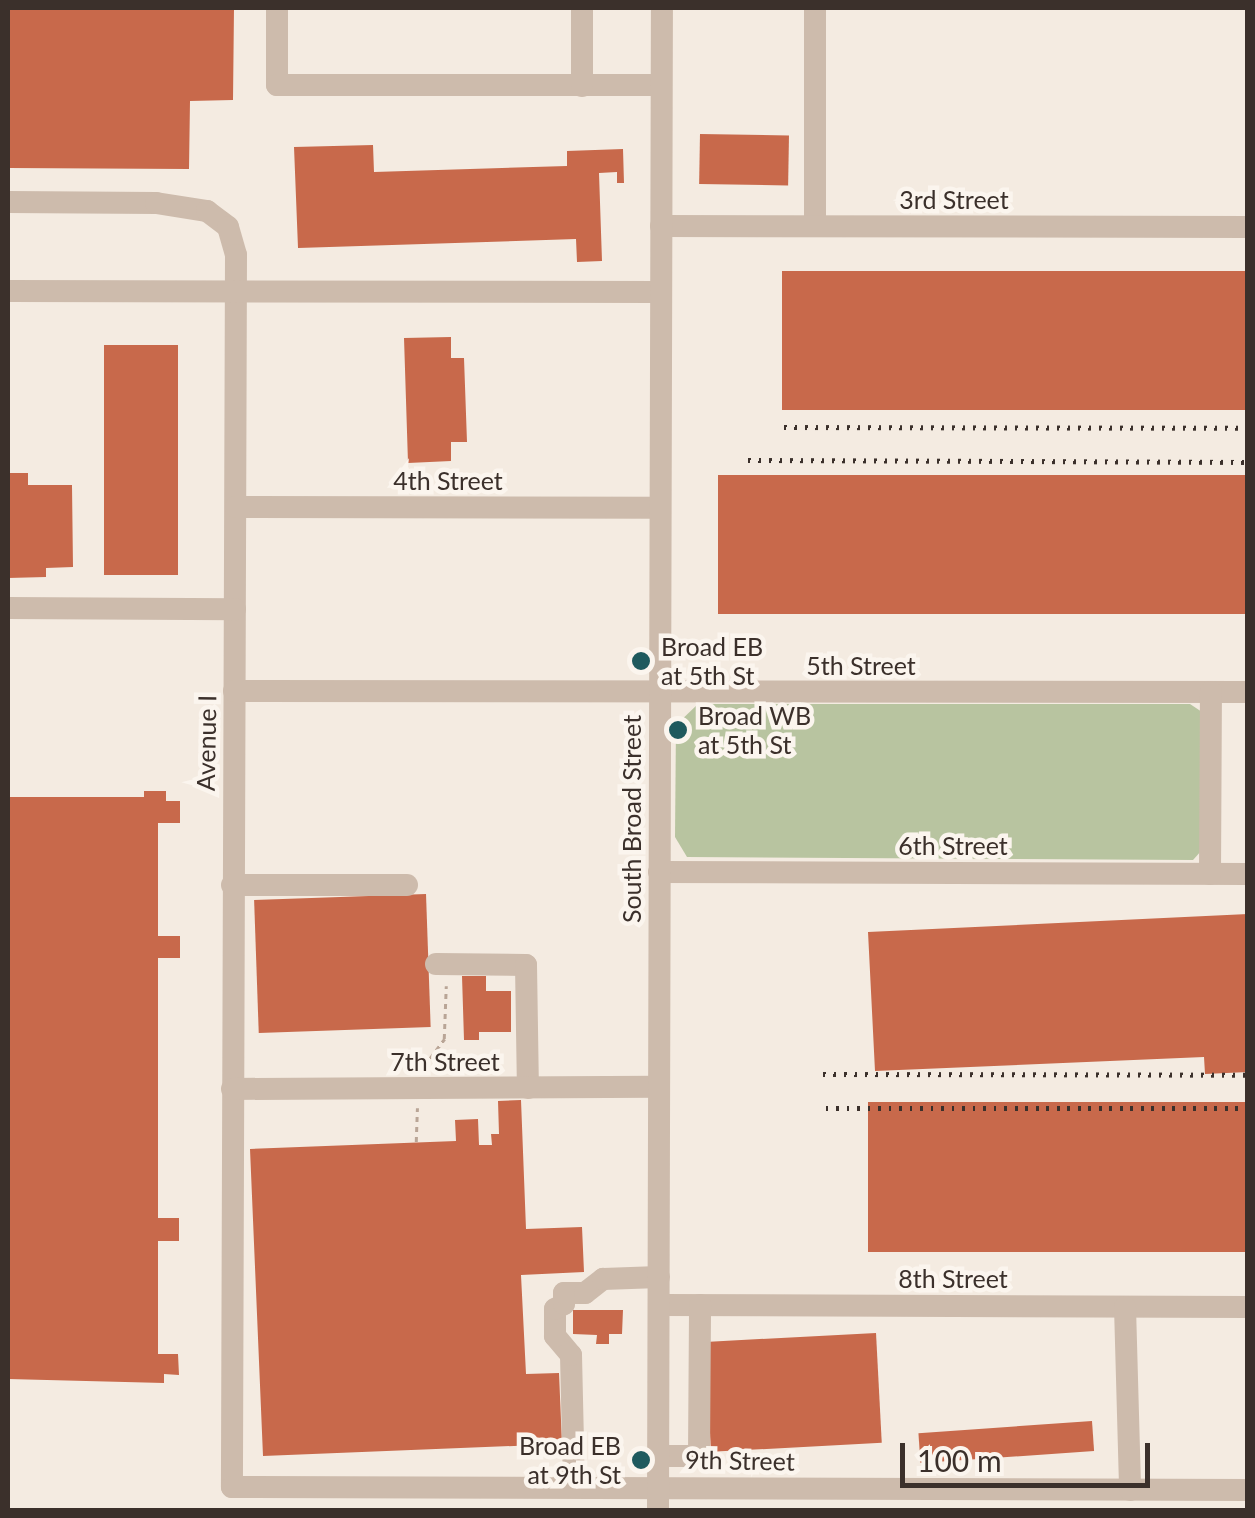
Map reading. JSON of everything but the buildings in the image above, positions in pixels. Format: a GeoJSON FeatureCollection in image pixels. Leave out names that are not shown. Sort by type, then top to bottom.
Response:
{"type":"FeatureCollection","features":[{"type":"Feature","properties":{"kind":"street"},"geometry":{"type":"LineString","coordinates":[[277,8],[277,86],[661,85]]}},
{"type":"Feature","properties":{"kind":"street"},"geometry":{"type":"LineString","coordinates":[[582,8],[582,86]]}},
{"type":"Feature","properties":{"kind":"street","name":"South Broad Street"},"geometry":{"type":"LineString","coordinates":[[658,1499],[662,8]]}},
{"type":"Feature","properties":{"kind":"street"},"geometry":{"type":"LineString","coordinates":[[815,8],[816,226]]}},
{"type":"Feature","properties":{"kind":"street","name":"Avenue I"},"geometry":{"type":"LineString","coordinates":[[8,202],[156,203],[207,211],[232,238],[236,292],[232,1487]]}},
{"type":"Feature","properties":{"kind":"street","name":"3rd Street"},"geometry":{"type":"LineString","coordinates":[[661,226],[1248,227]]}},
{"type":"Feature","properties":{"kind":"street"},"geometry":{"type":"LineString","coordinates":[[8,291],[660,292]]}},
{"type":"Feature","properties":{"kind":"street","name":"4th Street"},"geometry":{"type":"LineString","coordinates":[[236,507],[660,508]]}},
{"type":"Feature","properties":{"kind":"street"},"geometry":{"type":"LineString","coordinates":[[8,608],[235,609]]}},
{"type":"Feature","properties":{"kind":"street","name":"5th Street"},"geometry":{"type":"LineString","coordinates":[[234,691],[1248,692]]}},
{"type":"Feature","properties":{"kind":"street"},"geometry":{"type":"LineString","coordinates":[[1210,874],[1211,692]]}},
{"type":"Feature","properties":{"kind":"street","name":"6th Street"},"geometry":{"type":"LineString","coordinates":[[659,872],[1248,874]]}},
{"type":"Feature","properties":{"kind":"street"},"geometry":{"type":"LineString","coordinates":[[232,885],[408,885]]}},
{"type":"Feature","properties":{"kind":"street"},"geometry":{"type":"LineString","coordinates":[[442,964],[526,965],[528,1088]]}},
{"type":"Feature","properties":{"kind":"street","name":"7th Street"},"geometry":{"type":"LineString","coordinates":[[232,1089],[657,1087]]}},
{"type":"Feature","properties":{"kind":"street"},"geometry":{"type":"LineString","coordinates":[[574,1487],[571,1354],[554,1336],[555,1309],[564,1304],[564,1292],[584,1293],[603,1279],[659,1277]]}},
{"type":"Feature","properties":{"kind":"street","name":"8th Street"},"geometry":{"type":"LineString","coordinates":[[659,1305],[1248,1306]]}},
{"type":"Feature","properties":{"kind":"street"},"geometry":{"type":"LineString","coordinates":[[659,1456],[699,1456],[700,1305]]}},
{"type":"Feature","properties":{"kind":"street"},"geometry":{"type":"LineString","coordinates":[[1125,1306],[1136,1497]]}},
{"type":"Feature","properties":{"kind":"street"},"geometry":{"type":"LineString","coordinates":[[659,1345],[700,1346]]}},
{"type":"Feature","properties":{"kind":"street","name":"9th Street"},"geometry":{"type":"LineString","coordinates":[[232,1487],[574,1487],[658,1499],[843,1500],[1136,1497],[1248,1490]]}},
{"type":"Feature","properties":{"kind":"path"},"geometry":{"type":"LineString","coordinates":[[416,1142],[423,1068],[444,1039],[442,964]]}},
{"type":"Feature","properties":{"kind":"green space"},"geometry":{"type":"Polygon","coordinates":[[[698,704],[1190,704],[1202,712],[1202,850],[1193,860],[687,857],[675,837],[676,725],[698,704]]]}},
{"type":"Feature","properties":{"kind":"railway"},"geometry":{"type":"LineString","coordinates":[[784,427],[1248,428]]}},
{"type":"Feature","properties":{"kind":"railway"},"geometry":{"type":"LineString","coordinates":[[748,460],[1248,462]]}},
{"type":"Feature","properties":{"kind":"railway"},"geometry":{"type":"LineString","coordinates":[[823,1074],[1248,1075]]}},
{"type":"Feature","properties":{"kind":"railway"},"geometry":{"type":"LineString","coordinates":[[826,1108],[1248,1108]]}},
{"type":"Feature","properties":{"kind":"place","name":"Broad EB at 5th St"},"geometry":{"type":"Point","coordinates":[641,661]}},
{"type":"Feature","properties":{"kind":"place","name":"Broad WB at 5th St"},"geometry":{"type":"Point","coordinates":[678,730]}},
{"type":"Feature","properties":{"kind":"place","name":"Broad EB at 9th St"},"geometry":{"type":"Point","coordinates":[641,1460]}}]}
